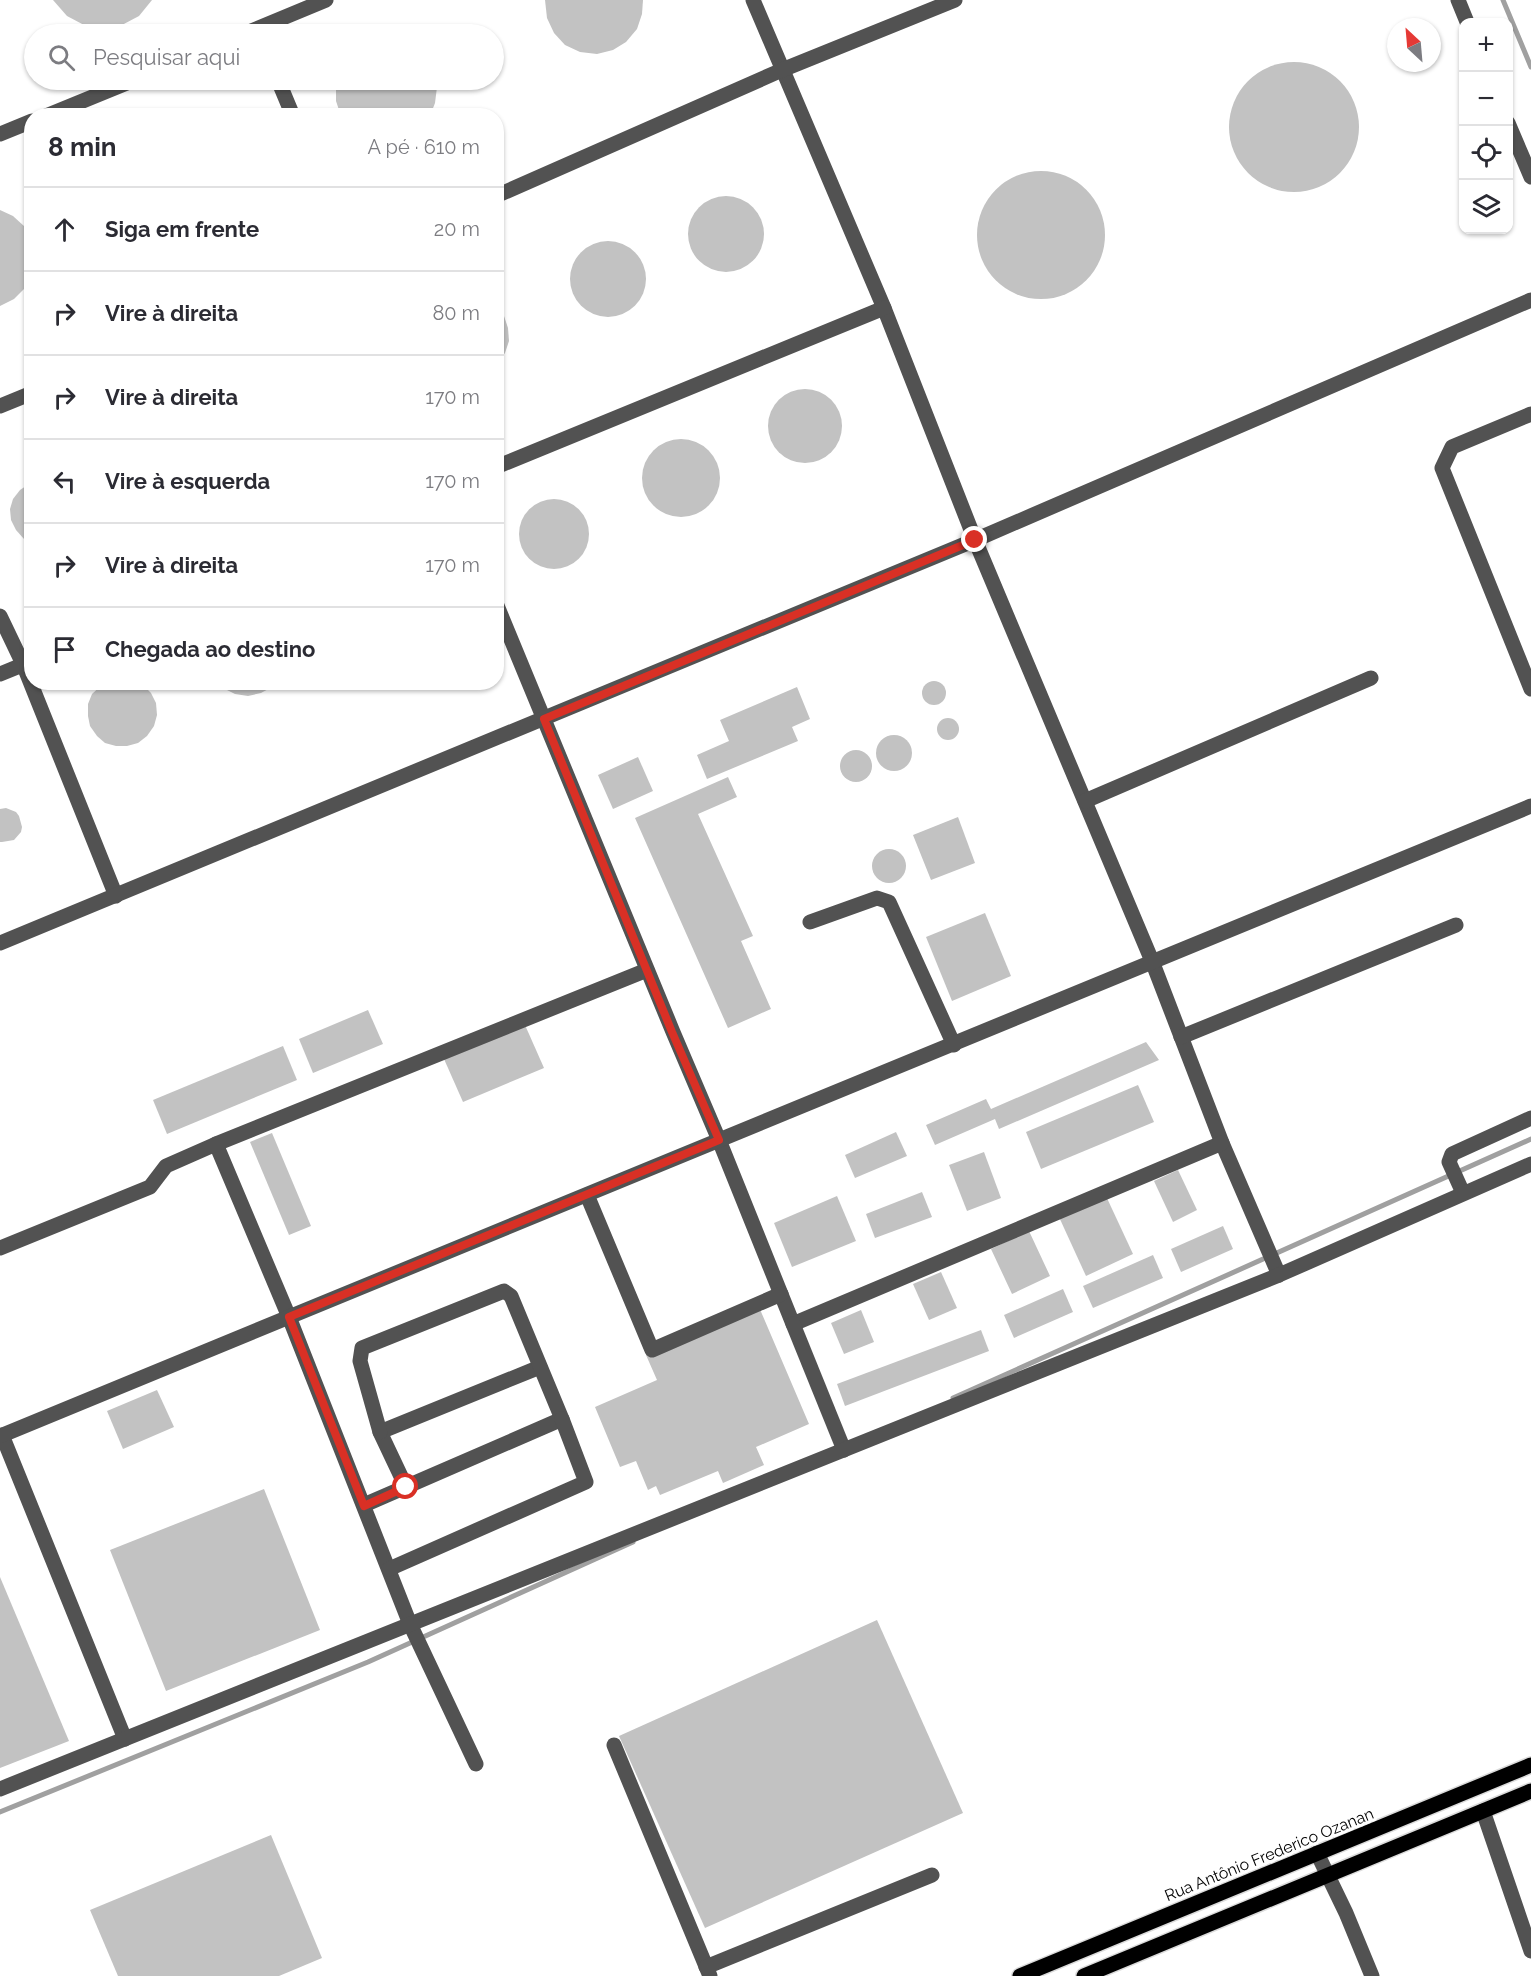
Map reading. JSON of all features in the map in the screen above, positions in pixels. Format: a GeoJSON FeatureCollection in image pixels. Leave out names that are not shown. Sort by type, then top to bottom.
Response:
{"type":"FeatureCollection","features":[{"type":"Feature","properties":{"kind":"main road","name":"Rua Antônio Frederico Ozanan"},"geometry":{"type":"LineString","coordinates":[[1020,1976],[1531,1765]]}},
{"type":"Feature","properties":{"kind":"main road"},"geometry":{"type":"LineString","coordinates":[[1084,1976],[1531,1791]]}},
{"type":"Feature","properties":{"kind":"lane"},"geometry":{"type":"LineString","coordinates":[[273,24],[326,0]]}},
{"type":"Feature","properties":{"kind":"lane"},"geometry":{"type":"LineString","coordinates":[[753,0],[884,308],[975,540],[1152,962],[1222,1143],[1279,1275]]}},
{"type":"Feature","properties":{"kind":"lane"},"geometry":{"type":"LineString","coordinates":[[504,192],[782,70],[955,0]]}},
{"type":"Feature","properties":{"kind":"lane"},"geometry":{"type":"LineString","coordinates":[[1458,0],[1465,18]]}},
{"type":"Feature","properties":{"kind":"lane"},"geometry":{"type":"LineString","coordinates":[[66,108],[110,90]]}},
{"type":"Feature","properties":{"kind":"lane"},"geometry":{"type":"LineString","coordinates":[[282,90],[290,108]]}},
{"type":"Feature","properties":{"kind":"lane"},"geometry":{"type":"LineString","coordinates":[[0,134],[24,125]]}},
{"type":"Feature","properties":{"kind":"lane"},"geometry":{"type":"LineString","coordinates":[[1510,126],[1531,177]]}},
{"type":"Feature","properties":{"kind":"lane"},"geometry":{"type":"LineString","coordinates":[[0,944],[975,540],[1531,300]]}},
{"type":"Feature","properties":{"kind":"lane"},"geometry":{"type":"LineString","coordinates":[[504,464],[884,308]]}},
{"type":"Feature","properties":{"kind":"lane"},"geometry":{"type":"LineString","coordinates":[[0,406],[24,396]]}},
{"type":"Feature","properties":{"kind":"lane"},"geometry":{"type":"LineString","coordinates":[[1531,414],[1452,447],[1442,468],[1531,689]]}},
{"type":"Feature","properties":{"kind":"lane"},"geometry":{"type":"LineString","coordinates":[[0,616],[24,658]]}},
{"type":"Feature","properties":{"kind":"lane"},"geometry":{"type":"LineString","coordinates":[[504,622],[719,1140],[844,1450]]}},
{"type":"Feature","properties":{"kind":"lane"},"geometry":{"type":"LineString","coordinates":[[0,674],[24,664]]}},
{"type":"Feature","properties":{"kind":"lane"},"geometry":{"type":"LineString","coordinates":[[1085,801],[1371,678]]}},
{"type":"Feature","properties":{"kind":"lane"},"geometry":{"type":"LineString","coordinates":[[37,690],[116,896]]}},
{"type":"Feature","properties":{"kind":"lane"},"geometry":{"type":"LineString","coordinates":[[125,1738],[1,1436],[1531,806]]}},
{"type":"Feature","properties":{"kind":"lane"},"geometry":{"type":"LineString","coordinates":[[810,922],[877,898],[888,902],[954,1045]]}},
{"type":"Feature","properties":{"kind":"lane"},"geometry":{"type":"LineString","coordinates":[[1181,1037],[1456,925]]}},
{"type":"Feature","properties":{"kind":"lane"},"geometry":{"type":"LineString","coordinates":[[0,1248],[150,1187],[166,1166],[216,1144],[647,970]]}},
{"type":"Feature","properties":{"kind":"lane"},"geometry":{"type":"LineString","coordinates":[[1463,1193],[1449,1161],[1452,1154],[1531,1118]]}},
{"type":"Feature","properties":{"kind":"lane"},"geometry":{"type":"LineString","coordinates":[[793,1324],[1222,1143]]}},
{"type":"Feature","properties":{"kind":"lane"},"geometry":{"type":"LineString","coordinates":[[216,1144],[289,1317],[410,1624],[476,1764]]}},
{"type":"Feature","properties":{"kind":"lane"},"geometry":{"type":"LineString","coordinates":[[0,1789],[1279,1275],[1531,1164]]}},
{"type":"Feature","properties":{"kind":"lane"},"geometry":{"type":"LineString","coordinates":[[587,1194],[652,1350],[781,1294]]}},
{"type":"Feature","properties":{"kind":"lane"},"geometry":{"type":"LineString","coordinates":[[389,1569],[586,1482],[512,1296],[504,1291],[362,1348],[360,1361],[380,1432],[406,1487]]}},
{"type":"Feature","properties":{"kind":"lane"},"geometry":{"type":"LineString","coordinates":[[380,1432],[540,1367]]}},
{"type":"Feature","properties":{"kind":"lane"},"geometry":{"type":"LineString","coordinates":[[364,1506],[562,1419]]}},
{"type":"Feature","properties":{"kind":"lane"},"geometry":{"type":"LineString","coordinates":[[614,1745],[708,1971],[932,1875]]}},
{"type":"Feature","properties":{"kind":"lane"},"geometry":{"type":"LineString","coordinates":[[1483,1811],[1531,1951]]}},
{"type":"Feature","properties":{"kind":"lane"},"geometry":{"type":"LineString","coordinates":[[1317,1853],[1346,1913],[1372,1976]]}},
{"type":"Feature","properties":{"kind":"building"},"geometry":{"type":"Polygon","coordinates":[[[53,0],[152,0],[139,16],[124,24],[82,24],[67,16],[53,0]]]}},
{"type":"Feature","properties":{"kind":"building"},"geometry":{"type":"Polygon","coordinates":[[[545,0],[643,0],[642,14],[637,29],[626,42],[613,50],[597,54],[580,52],[565,45],[554,33],[547,18],[545,0]]]}},
{"type":"Feature","properties":{"kind":"building"},"geometry":{"type":"Polygon","coordinates":[[[1294,62],[1319,67],[1340,81],[1354,102],[1359,127],[1354,152],[1340,173],[1319,187],[1294,192],[1269,187],[1248,173],[1234,152],[1229,127],[1234,102],[1248,81],[1269,67],[1294,62]]]}},
{"type":"Feature","properties":{"kind":"building"},"geometry":{"type":"Polygon","coordinates":[[[336,90],[437,90],[433,108],[338,108],[336,90]]]}},
{"type":"Feature","properties":{"kind":"building"},"geometry":{"type":"Polygon","coordinates":[[[1041,171],[1065,176],[1086,190],[1100,211],[1105,235],[1100,259],[1086,280],[1065,294],[1041,299],[1017,294],[996,280],[982,259],[977,235],[982,211],[996,190],[1017,176],[1041,171]]]}},
{"type":"Feature","properties":{"kind":"building"},"geometry":{"type":"Polygon","coordinates":[[[719,196],[733,196],[747,202],[758,213],[764,227],[761,249],[753,261],[733,272],[719,272],[705,266],[694,255],[688,241],[688,227],[694,213],[705,202],[719,196]]]}},
{"type":"Feature","properties":{"kind":"building"},"geometry":{"type":"Polygon","coordinates":[[[0,210],[13,216],[24,226],[24,289],[14,299],[0,306],[0,210]]]}},
{"type":"Feature","properties":{"kind":"building"},"geometry":{"type":"Polygon","coordinates":[[[608,241],[623,244],[635,252],[643,264],[646,279],[643,294],[635,306],[623,314],[608,317],[593,314],[581,306],[573,294],[570,279],[573,264],[581,252],[593,244],[608,241]]]}},
{"type":"Feature","properties":{"kind":"building"},"geometry":{"type":"Polygon","coordinates":[[[504,316],[509,341],[504,354],[504,316]]]}},
{"type":"Feature","properties":{"kind":"building"},"geometry":{"type":"Polygon","coordinates":[[[805,389],[819,392],[831,400],[839,412],[842,426],[839,440],[831,452],[819,460],[805,463],[791,460],[779,452],[771,440],[768,426],[771,412],[779,400],[791,392],[805,389]]]}},
{"type":"Feature","properties":{"kind":"building"},"geometry":{"type":"Polygon","coordinates":[[[673,439],[689,439],[703,445],[714,456],[720,470],[720,486],[714,500],[703,511],[689,517],[673,517],[659,511],[648,500],[642,486],[642,470],[648,456],[659,445],[673,439]]]}},
{"type":"Feature","properties":{"kind":"building"},"geometry":{"type":"Polygon","coordinates":[[[24,487],[24,539],[11,520],[10,509],[13,499],[24,487]]]}},
{"type":"Feature","properties":{"kind":"building"},"geometry":{"type":"Polygon","coordinates":[[[554,499],[567,502],[579,509],[586,521],[589,534],[586,547],[579,559],[567,566],[554,569],[541,566],[529,559],[522,547],[519,534],[522,521],[529,509],[541,502],[554,499]]]}},
{"type":"Feature","properties":{"kind":"building"},"geometry":{"type":"Polygon","coordinates":[[[934,681],[943,684],[946,693],[943,702],[934,705],[925,702],[922,693],[925,684],[934,681]]]}},
{"type":"Feature","properties":{"kind":"building"},"geometry":{"type":"Polygon","coordinates":[[[797,687],[810,719],[792,727],[798,741],[707,779],[697,755],[729,741],[720,720],[797,687]]]}},
{"type":"Feature","properties":{"kind":"building"},"geometry":{"type":"Polygon","coordinates":[[[96,690],[148,690],[156,703],[157,715],[154,726],[138,743],[116,746],[105,743],[90,726],[88,704],[96,690]]]}},
{"type":"Feature","properties":{"kind":"building"},"geometry":{"type":"Polygon","coordinates":[[[227,690],[266,690],[248,696],[227,690]]]}},
{"type":"Feature","properties":{"kind":"building"},"geometry":{"type":"Polygon","coordinates":[[[948,718],[958,725],[959,729],[952,739],[948,740],[938,733],[937,729],[944,719],[948,718]]]}},
{"type":"Feature","properties":{"kind":"building"},"geometry":{"type":"Polygon","coordinates":[[[894,735],[907,740],[912,753],[907,766],[894,771],[881,766],[876,753],[881,740],[894,735]]]}},
{"type":"Feature","properties":{"kind":"building"},"geometry":{"type":"Polygon","coordinates":[[[856,750],[867,755],[872,766],[867,777],[856,782],[845,777],[840,766],[845,755],[856,750]]]}},
{"type":"Feature","properties":{"kind":"building"},"geometry":{"type":"Polygon","coordinates":[[[638,757],[653,791],[613,809],[598,775],[638,757]]]}},
{"type":"Feature","properties":{"kind":"building"},"geometry":{"type":"Polygon","coordinates":[[[728,777],[737,797],[698,814],[753,936],[741,941],[771,1009],[728,1028],[635,818],[728,777]]]}},
{"type":"Feature","properties":{"kind":"building"},"geometry":{"type":"Polygon","coordinates":[[[6,808],[16,812],[22,827],[14,840],[0,842],[0,809],[6,808]]]}},
{"type":"Feature","properties":{"kind":"building"},"geometry":{"type":"Polygon","coordinates":[[[958,817],[975,863],[931,880],[913,835],[958,817]]]}},
{"type":"Feature","properties":{"kind":"building"},"geometry":{"type":"Polygon","coordinates":[[[889,849],[901,854],[906,866],[901,878],[889,883],[877,878],[872,866],[877,854],[889,849]]]}},
{"type":"Feature","properties":{"kind":"building"},"geometry":{"type":"Polygon","coordinates":[[[985,913],[1011,976],[952,1001],[926,937],[985,913]]]}},
{"type":"Feature","properties":{"kind":"building"},"geometry":{"type":"Polygon","coordinates":[[[368,1010],[383,1044],[313,1073],[299,1039],[368,1010]]]}},
{"type":"Feature","properties":{"kind":"building"},"geometry":{"type":"Polygon","coordinates":[[[525,1025],[544,1068],[463,1102],[444,1059],[525,1025]]]}},
{"type":"Feature","properties":{"kind":"building"},"geometry":{"type":"Polygon","coordinates":[[[1146,1042],[1159,1060],[999,1129],[995,1119],[935,1145],[926,1125],[986,1099],[991,1109],[1146,1042]]]}},
{"type":"Feature","properties":{"kind":"building"},"geometry":{"type":"Polygon","coordinates":[[[283,1046],[297,1080],[167,1134],[153,1100],[283,1046]]]}},
{"type":"Feature","properties":{"kind":"building"},"geometry":{"type":"Polygon","coordinates":[[[1138,1085],[1154,1122],[1041,1169],[1026,1132],[1138,1085]]]}},
{"type":"Feature","properties":{"kind":"building"},"geometry":{"type":"Polygon","coordinates":[[[896,1132],[907,1156],[855,1178],[845,1155],[896,1132]]]}},
{"type":"Feature","properties":{"kind":"building"},"geometry":{"type":"Polygon","coordinates":[[[272,1133],[311,1226],[289,1235],[250,1142],[272,1133]]]}},
{"type":"Feature","properties":{"kind":"building"},"geometry":{"type":"Polygon","coordinates":[[[984,1152],[1001,1198],[967,1211],[949,1165],[984,1152]]]}},
{"type":"Feature","properties":{"kind":"building"},"geometry":{"type":"Polygon","coordinates":[[[1178,1170],[1197,1210],[1173,1222],[1154,1181],[1178,1170]]]}},
{"type":"Feature","properties":{"kind":"building"},"geometry":{"type":"Polygon","coordinates":[[[922,1192],[932,1217],[875,1238],[866,1214],[922,1192]]]}},
{"type":"Feature","properties":{"kind":"building"},"geometry":{"type":"Polygon","coordinates":[[[837,1196],[856,1241],[792,1267],[774,1223],[837,1196]]]}},
{"type":"Feature","properties":{"kind":"building"},"geometry":{"type":"Polygon","coordinates":[[[1106,1196],[1133,1254],[1086,1276],[1059,1217],[1106,1196]]]}},
{"type":"Feature","properties":{"kind":"building"},"geometry":{"type":"Polygon","coordinates":[[[1223,1226],[1233,1249],[1181,1272],[1171,1249],[1223,1226]]]}},
{"type":"Feature","properties":{"kind":"building"},"geometry":{"type":"Polygon","coordinates":[[[1029,1231],[1050,1276],[1012,1294],[991,1249],[1029,1231]]]}},
{"type":"Feature","properties":{"kind":"building"},"geometry":{"type":"Polygon","coordinates":[[[1153,1255],[1163,1278],[1093,1308],[1083,1286],[1153,1255]]]}},
{"type":"Feature","properties":{"kind":"building"},"geometry":{"type":"Polygon","coordinates":[[[941,1272],[957,1308],[929,1320],[913,1284],[941,1272]]]}},
{"type":"Feature","properties":{"kind":"building"},"geometry":{"type":"Polygon","coordinates":[[[1063,1289],[1073,1312],[1014,1338],[1004,1315],[1063,1289]]]}},
{"type":"Feature","properties":{"kind":"building"},"geometry":{"type":"Polygon","coordinates":[[[759,1307],[809,1424],[756,1447],[764,1465],[723,1483],[718,1471],[660,1495],[656,1486],[648,1490],[636,1461],[620,1467],[595,1407],[657,1380],[646,1355],[759,1307]]]}},
{"type":"Feature","properties":{"kind":"building"},"geometry":{"type":"Polygon","coordinates":[[[861,1310],[874,1342],[844,1354],[831,1323],[861,1310]]]}},
{"type":"Feature","properties":{"kind":"building"},"geometry":{"type":"Polygon","coordinates":[[[981,1330],[989,1351],[845,1406],[837,1384],[981,1330]]]}},
{"type":"Feature","properties":{"kind":"building"},"geometry":{"type":"Polygon","coordinates":[[[157,1390],[174,1427],[123,1449],[107,1411],[157,1390]]]}},
{"type":"Feature","properties":{"kind":"building"},"geometry":{"type":"Polygon","coordinates":[[[264,1489],[320,1630],[166,1691],[110,1550],[264,1489]]]}},
{"type":"Feature","properties":{"kind":"building"},"geometry":{"type":"Polygon","coordinates":[[[0,1577],[69,1741],[0,1768],[0,1577]]]}},
{"type":"Feature","properties":{"kind":"building"},"geometry":{"type":"Polygon","coordinates":[[[877,1620],[963,1813],[705,1928],[619,1736],[877,1620]]]}},
{"type":"Feature","properties":{"kind":"building"},"geometry":{"type":"Polygon","coordinates":[[[271,1835],[322,1958],[279,1976],[118,1976],[90,1910],[271,1835]]]}},
{"type":"Feature","properties":{"kind":"waterway"},"geometry":{"type":"LineString","coordinates":[[1503,0],[1531,67]]}},
{"type":"Feature","properties":{"kind":"waterway"},"geometry":{"type":"LineString","coordinates":[[953,1398],[1531,1139]]}},
{"type":"Feature","properties":{"kind":"waterway"},"geometry":{"type":"LineString","coordinates":[[0,1812],[368,1662],[633,1542]]}},
{"type":"Feature","properties":{"kind":"route"},"geometry":{"type":"LineString","coordinates":[[406,1487],[364,1506],[289,1317],[719,1140],[672,1032],[544,719],[975,540]]}}]}
